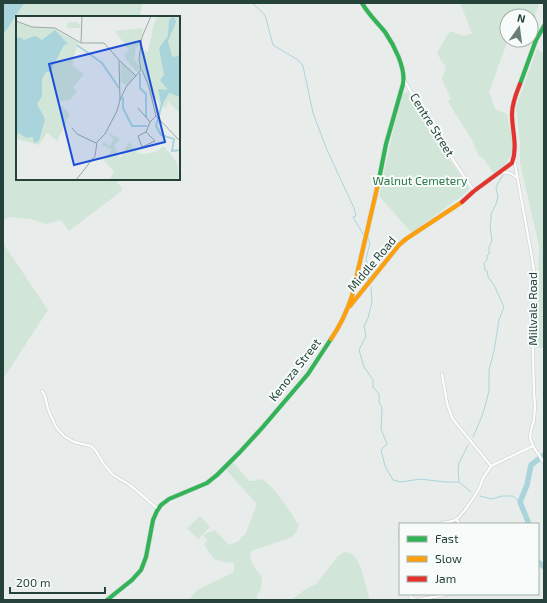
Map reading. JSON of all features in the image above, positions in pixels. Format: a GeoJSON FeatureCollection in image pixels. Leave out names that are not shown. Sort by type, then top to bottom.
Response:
{"type":"FeatureCollection","features":[{"type":"Feature","properties":{"kind":"street"},"geometry":{"type":"LineString","coordinates":[[362,3],[388,37],[403,70],[404,79]]}},
{"type":"Feature","properties":{"kind":"street"},"geometry":{"type":"LineString","coordinates":[[514,159],[515,149],[512,115],[513,102],[536,40],[544,26]]}},
{"type":"Feature","properties":{"kind":"street","name":"Centre Street"},"geometry":{"type":"LineString","coordinates":[[404,79],[443,145],[474,191]]}},
{"type":"Feature","properties":{"kind":"street","name":"Kenoza Street"},"geometry":{"type":"LineString","coordinates":[[158,509],[169,499],[204,485],[210,481],[240,452],[282,406],[313,368],[338,328],[347,310],[352,293],[372,212],[386,144],[404,79]]}},
{"type":"Feature","properties":{"kind":"street","name":"Middle Road"},"geometry":{"type":"LineString","coordinates":[[347,310],[399,245],[459,204],[474,191],[501,172],[514,159]]}},
{"type":"Feature","properties":{"kind":"street","name":"Millvale Road"},"geometry":{"type":"LineString","coordinates":[[514,159],[534,271],[532,318],[535,406],[530,438],[533,446]]}},
{"type":"Feature","properties":{"kind":"street"},"geometry":{"type":"LineString","coordinates":[[501,172],[510,173],[516,177]]}},
{"type":"Feature","properties":{"kind":"street"},"geometry":{"type":"LineString","coordinates":[[442,374],[447,403],[452,418],[491,466]]}},
{"type":"Feature","properties":{"kind":"street"},"geometry":{"type":"LineString","coordinates":[[42,391],[56,427],[64,436],[74,442],[91,446],[113,475],[130,485],[158,509],[152,523],[146,557],[141,570],[132,580],[107,600]]}},
{"type":"Feature","properties":{"kind":"street"},"geometry":{"type":"LineString","coordinates":[[442,523],[456,519],[465,510],[479,489],[483,478],[491,466],[533,446],[544,463]]}},
{"type":"Feature","properties":{"kind":"street"},"geometry":{"type":"LineString","coordinates":[[456,519],[459,523]]}},
{"type":"Feature","properties":{"kind":"street"},"geometry":{"type":"LineString","coordinates":[[410,595],[411,598],[416,600],[445,595]]}},
{"type":"Feature","properties":{"kind":"green space"},"geometry":{"type":"Polygon","coordinates":[[[3,3],[143,3],[140,16],[16,16],[16,180],[116,180],[123,190],[69,231],[61,220],[46,224],[30,219],[10,217],[3,221],[3,3]]]}},
{"type":"Feature","properties":{"kind":"green space"},"geometry":{"type":"Polygon","coordinates":[[[460,3],[540,3],[538,8],[499,8],[499,48],[505,48],[489,92],[495,109],[507,114],[514,149],[506,164],[493,173],[484,159],[479,156],[472,140],[448,102],[451,99],[442,79],[446,66],[437,53],[451,31],[464,36],[472,33],[460,3]]]}},
{"type":"Feature","properties":{"kind":"green space"},"geometry":{"type":"Polygon","coordinates":[[[537,49],[544,53],[544,348],[537,348],[539,246],[520,163],[520,143],[516,107],[537,49]]]}},
{"type":"Feature","properties":{"kind":"green space","name":"Walnut Cemetery"},"geometry":{"type":"Polygon","coordinates":[[[408,92],[443,150],[469,188],[467,192],[413,232],[409,230],[379,196],[402,94],[408,92]]]}},
{"type":"Feature","properties":{"kind":"green space"},"geometry":{"type":"Polygon","coordinates":[[[3,243],[48,310],[3,379],[3,243]]]}},
{"type":"Feature","properties":{"kind":"green space"},"geometry":{"type":"Polygon","coordinates":[[[233,462],[249,481],[262,479],[267,483],[282,500],[299,525],[297,531],[292,537],[251,551],[250,555],[252,562],[262,577],[261,589],[257,596],[257,600],[189,600],[197,590],[234,572],[234,563],[218,561],[213,557],[204,544],[207,541],[203,535],[215,530],[229,545],[239,541],[241,537],[245,535],[257,504],[225,469],[233,462]]]}},
{"type":"Feature","properties":{"kind":"green space"},"geometry":{"type":"Polygon","coordinates":[[[200,516],[210,527],[198,539],[187,528],[200,516]]]}},
{"type":"Feature","properties":{"kind":"green space"},"geometry":{"type":"Polygon","coordinates":[[[344,552],[353,555],[359,564],[370,600],[291,600],[316,584],[337,557],[344,552]]]}},
{"type":"Feature","properties":{"kind":"water"},"geometry":{"type":"Polygon","coordinates":[[[3,3],[24,3],[3,35],[3,3]]]}},
{"type":"Feature","properties":{"kind":"waterway"},"geometry":{"type":"LineString","coordinates":[[252,3],[265,15],[273,45],[298,60],[303,66],[313,113],[327,150],[354,208],[356,216],[353,217],[363,234]]}},
{"type":"Feature","properties":{"kind":"waterway"},"geometry":{"type":"LineString","coordinates":[[473,437],[482,416],[489,391],[489,370],[499,320],[504,307],[494,285],[488,277],[484,263],[487,260],[489,247],[492,241],[490,225],[491,214],[498,197],[496,188],[503,175]]}},
{"type":"Feature","properties":{"kind":"waterway"},"geometry":{"type":"LineString","coordinates":[[368,238],[370,243],[366,259],[369,272],[368,280]]}},
{"type":"Feature","properties":{"kind":"waterway"},"geometry":{"type":"LineString","coordinates":[[371,287],[372,302],[368,318],[364,326],[366,336],[359,350],[364,367],[373,380],[373,387],[379,394],[379,402],[382,408],[381,429],[387,444],[381,450],[385,466],[393,480],[401,482],[420,479],[459,482],[471,492]]}},
{"type":"Feature","properties":{"kind":"waterway"},"geometry":{"type":"LineString","coordinates":[[459,481],[459,463],[468,445]]}},
{"type":"Feature","properties":{"kind":"waterway"},"geometry":{"type":"LineString","coordinates":[[529,523],[520,502],[527,485],[531,465],[544,455]]}},
{"type":"Feature","properties":{"kind":"waterway"},"geometry":{"type":"LineString","coordinates":[[480,496],[491,499],[503,496],[513,496],[520,502]]}},
{"type":"Feature","properties":{"kind":"waterway"},"geometry":{"type":"LineString","coordinates":[[539,563],[544,567]]}},
{"type":"Feature","properties":{"kind":"traffic: fast"},"geometry":{"type":"LineString","coordinates":[[362,3],[392,43],[403,71],[403,84],[386,144],[378,184]]}},
{"type":"Feature","properties":{"kind":"traffic: fast"},"geometry":{"type":"LineString","coordinates":[[520,84],[536,40],[544,26]]}},
{"type":"Feature","properties":{"kind":"traffic: fast"},"geometry":{"type":"LineString","coordinates":[[107,600],[132,580],[141,570],[146,557],[153,520],[161,505],[169,499],[207,483],[217,475],[262,428],[308,374],[331,339]]}},
{"type":"Feature","properties":{"kind":"traffic: slow"},"geometry":{"type":"LineString","coordinates":[[331,339],[343,318],[352,296],[378,184]]}},
{"type":"Feature","properties":{"kind":"traffic: slow"},"geometry":{"type":"LineString","coordinates":[[350,306],[399,245],[462,202]]}},
{"type":"Feature","properties":{"kind":"traffic: jam"},"geometry":{"type":"LineString","coordinates":[[462,202],[474,191],[512,163],[515,151],[512,110],[514,99],[520,84]]}}]}
